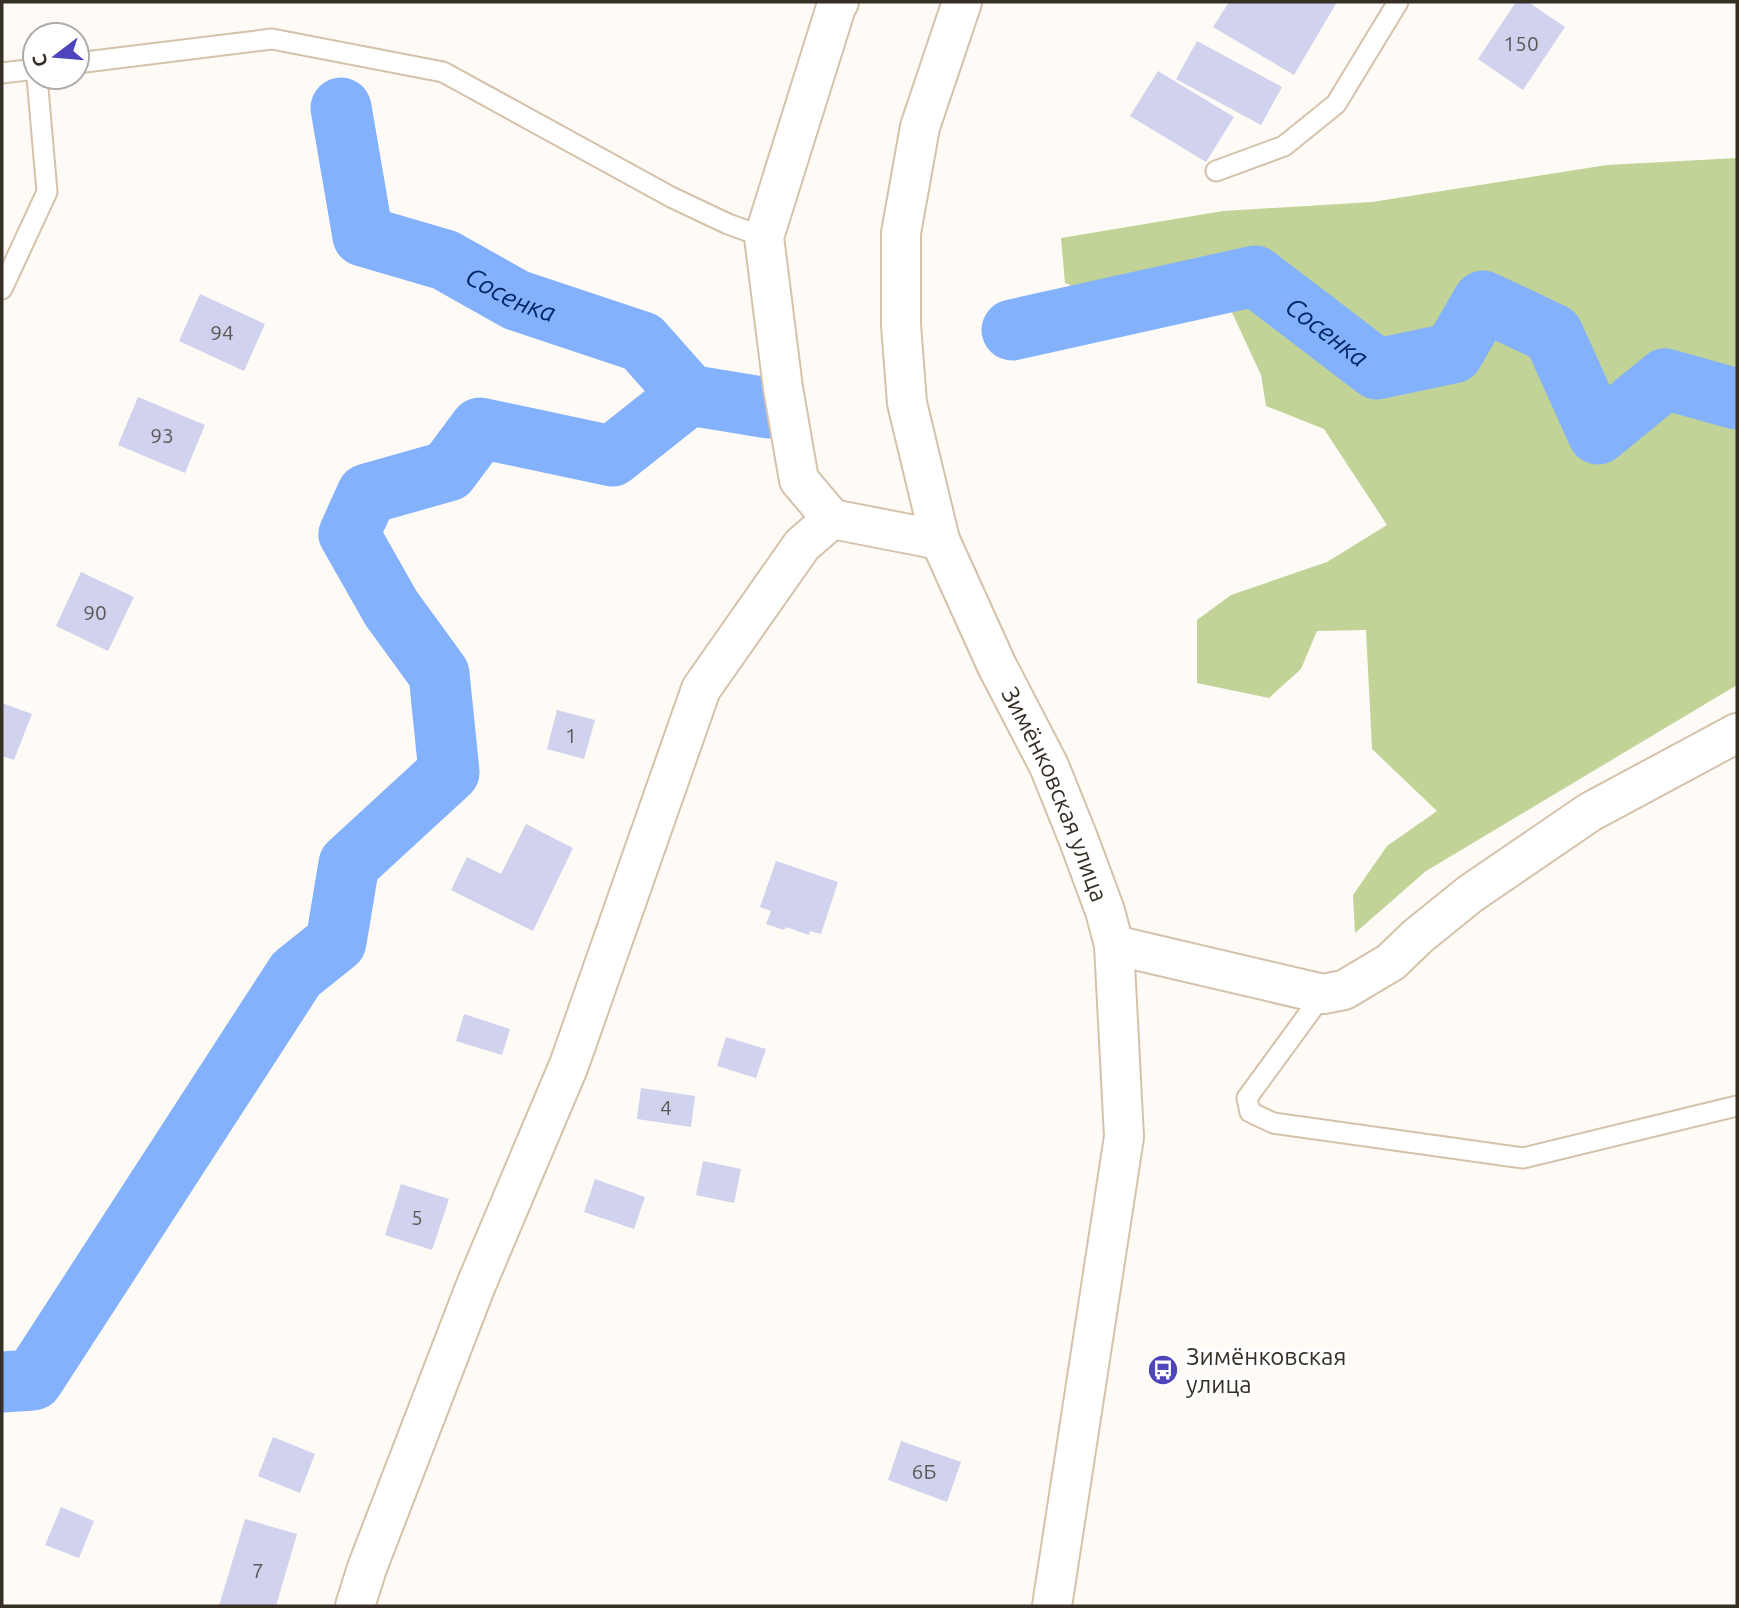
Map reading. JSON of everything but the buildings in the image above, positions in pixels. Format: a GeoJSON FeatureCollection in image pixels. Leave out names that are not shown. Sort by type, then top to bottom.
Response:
{"type":"FeatureCollection","features":[{"type":"Feature","properties":{"kind":"street"},"geometry":{"type":"LineString","coordinates":[[839,2],[764,237],[783,388],[799,480],[832,519],[940,540]]}},
{"type":"Feature","properties":{"kind":"street","name":"Зимёнковская улица"},"geometry":{"type":"LineString","coordinates":[[962,2],[920,127],[901,233],[901,325],[907,403],[940,540],[998,666],[1049,766],[1079,838],[1114,945],[1124,1137],[1052,1606]]}},
{"type":"Feature","properties":{"kind":"street"},"geometry":{"type":"LineString","coordinates":[[355,1606],[366,1568],[471,1298],[569,1065],[701,689],[802,545],[832,519]]}},
{"type":"Feature","properties":{"kind":"street"},"geometry":{"type":"LineString","coordinates":[[1114,945],[1323,994],[1344,990],[1391,962],[1470,894],[1590,812],[1737,733]]}},
{"type":"Feature","properties":{"kind":"lane"},"geometry":{"type":"LineString","coordinates":[[1216,171],[1284,146],[1336,104],[1398,2]]}},
{"type":"Feature","properties":{"kind":"lane"},"geometry":{"type":"LineString","coordinates":[[91,61],[272,39],[443,72],[671,197],[728,224],[764,237]]}},
{"type":"Feature","properties":{"kind":"lane"},"geometry":{"type":"LineString","coordinates":[[2,73],[21,71]]}},
{"type":"Feature","properties":{"kind":"lane"},"geometry":{"type":"LineString","coordinates":[[2,289],[47,192],[38,91]]}},
{"type":"Feature","properties":{"kind":"lane"},"geometry":{"type":"LineString","coordinates":[[1323,994],[1247,1098],[1250,1112],[1273,1123],[1523,1158],[1737,1106]]}},
{"type":"Feature","properties":{"kind":"green space"},"geometry":{"type":"Polygon","coordinates":[[[1737,158],[1737,685],[1426,871],[1355,933],[1353,895],[1387,846],[1437,811],[1372,749],[1366,630],[1317,631],[1301,669],[1269,698],[1197,683],[1197,620],[1231,595],[1327,562],[1387,525],[1324,429],[1266,406],[1261,375],[1228,304],[1126,308],[1065,283],[1061,238],[1223,211],[1372,202],[1607,165],[1737,158]]]}},
{"type":"Feature","properties":{"kind":"waterway","name":"Сосенка"},"geometry":{"type":"LineString","coordinates":[[341,108],[363,236],[445,260],[516,300],[642,342],[689,395],[768,408]]}},
{"type":"Feature","properties":{"kind":"waterway","name":"Сосенка"},"geometry":{"type":"LineString","coordinates":[[1012,330],[1255,276],[1377,369],[1453,353],[1483,301],[1553,334],[1598,434],[1665,379],[1737,399]]}},
{"type":"Feature","properties":{"kind":"waterway"},"geometry":{"type":"LineString","coordinates":[[2,1382],[33,1380],[296,974],[336,942],[349,864],[449,772],[439,674],[391,608],[349,534],[367,494],[448,471],[480,428],[612,456],[689,395]]}},
{"type":"Feature","properties":{"kind":"place","name":"Зимёнковская улица"},"geometry":{"type":"Point","coordinates":[1163,1370]}}]}
